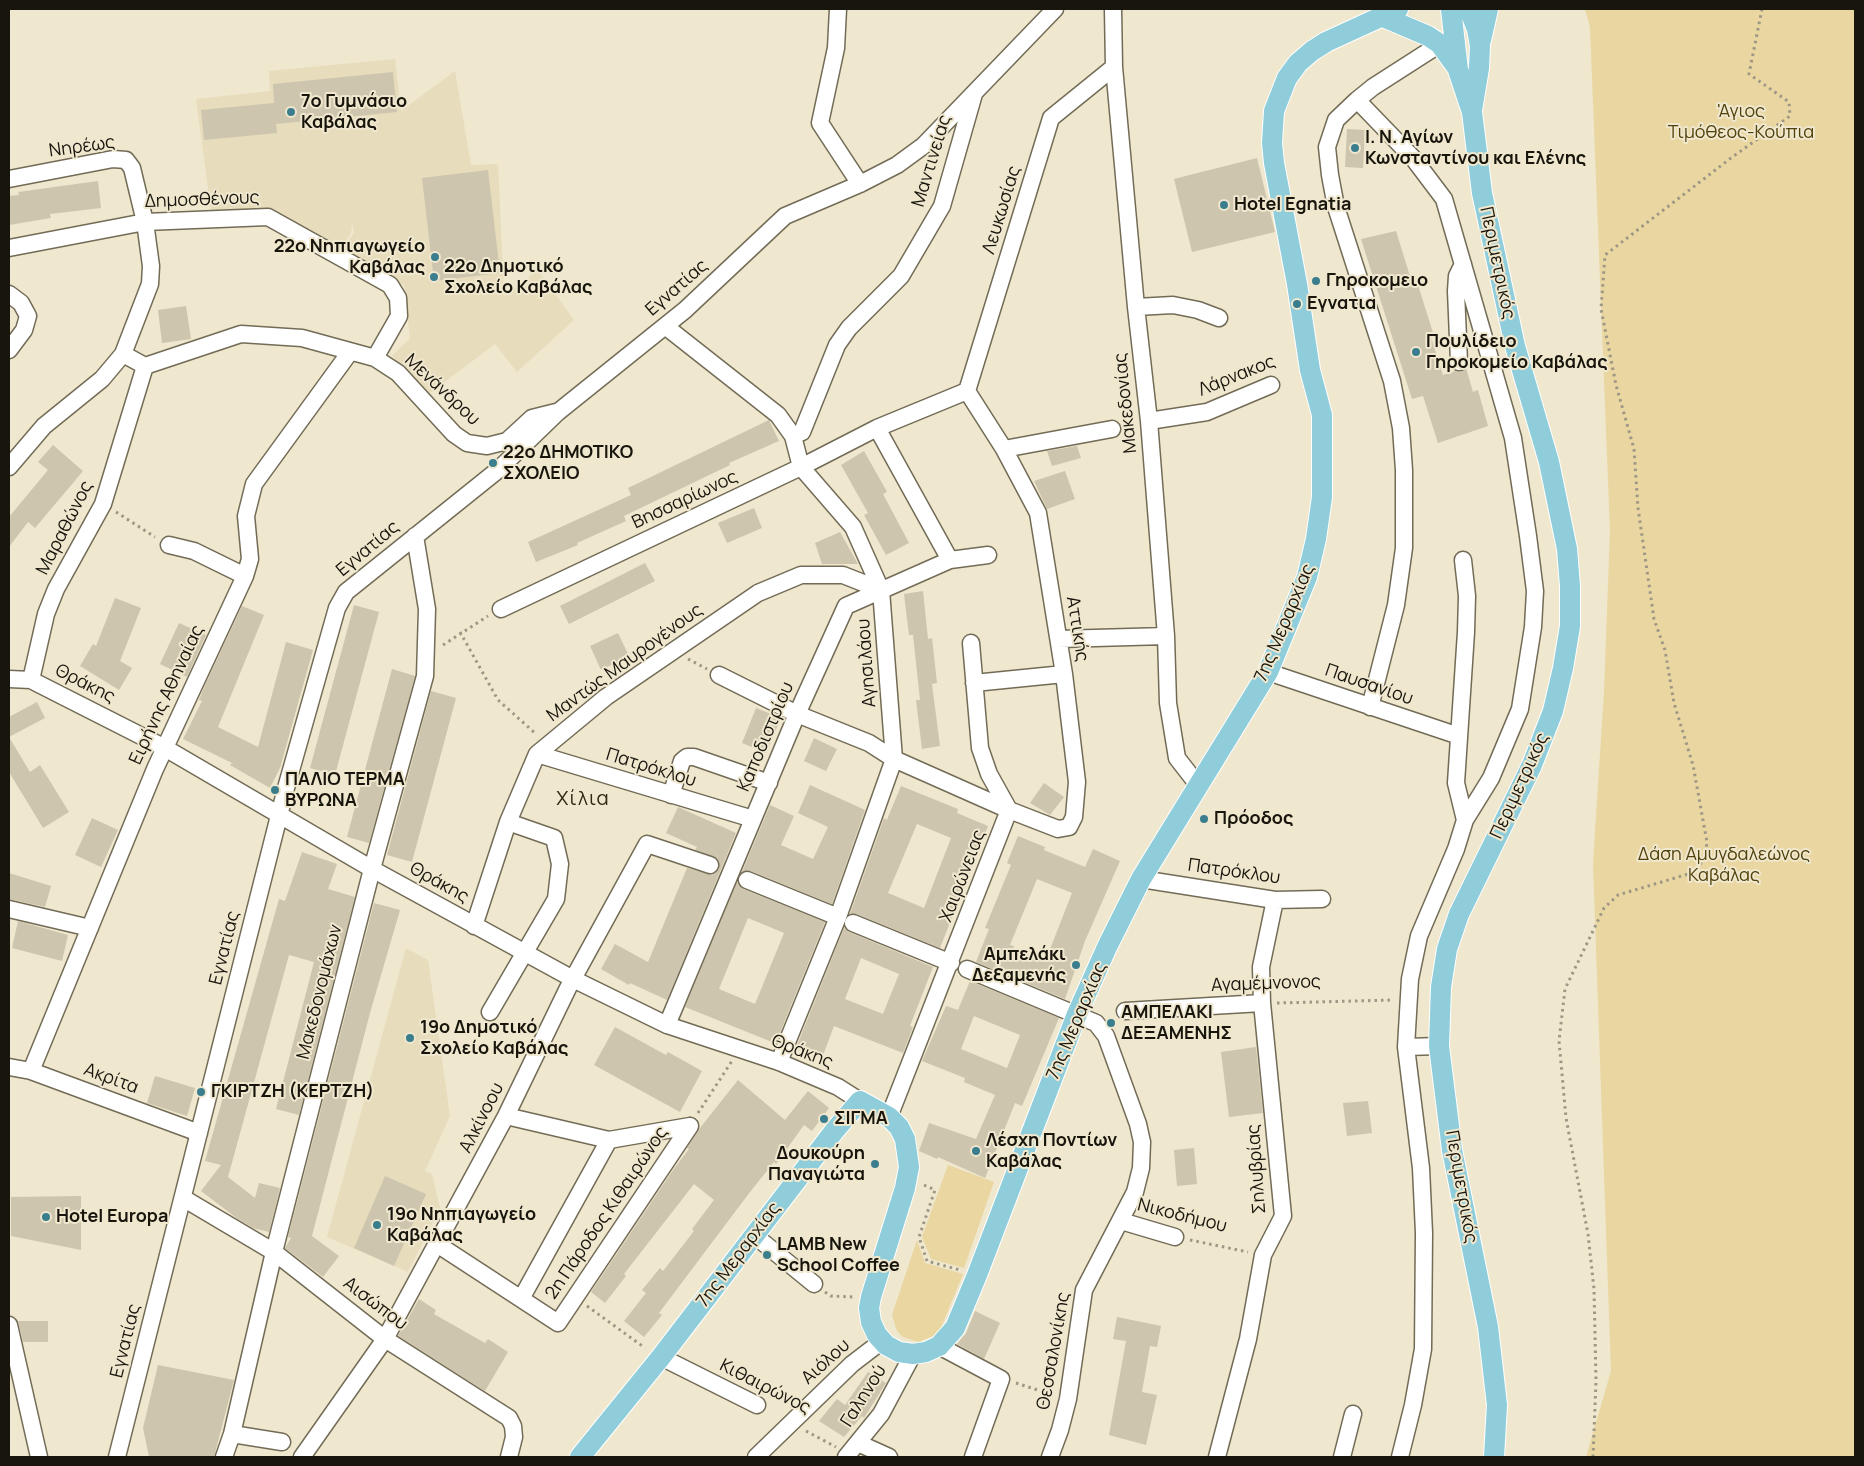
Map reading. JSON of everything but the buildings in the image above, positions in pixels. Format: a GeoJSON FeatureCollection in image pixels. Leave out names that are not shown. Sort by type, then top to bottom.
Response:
{"type":"FeatureCollection","features":[{"type":"Feature","properties":{"kind":"main road","name":"Περιμετρικός"},"geometry":{"type":"LineString","coordinates":[[1451,9],[1458,70],[1472,112],[1482,193],[1515,346],[1549,462],[1567,550],[1570,586],[1570,626],[1553,711],[1532,765],[1459,914],[1447,950],[1441,987],[1439,1046],[1452,1150],[1488,1327],[1497,1405],[1494,1457]]}},
{"type":"Feature","properties":{"kind":"main road","name":"Περιμετρικός"},"geometry":{"type":"LineString","coordinates":[[1468,9],[1477,29],[1480,46],[1479,68],[1472,112]]}},
{"type":"Feature","properties":{"kind":"main road"},"geometry":{"type":"LineString","coordinates":[[1480,46],[1488,9]]}},
{"type":"Feature","properties":{"kind":"main road"},"geometry":{"type":"LineString","coordinates":[[1389,12],[1440,44],[1458,70]]}},
{"type":"Feature","properties":{"kind":"main road","name":"7ης Μεραρχίας"},"geometry":{"type":"LineString","coordinates":[[939,1346],[954,1328],[977,1275],[1077,1014],[1141,879],[1268,672],[1307,577],[1316,540],[1322,497],[1322,415],[1310,370],[1296,276],[1274,163],[1272,135],[1274,111],[1287,78],[1298,63],[1326,42],[1389,12]]}},
{"type":"Feature","properties":{"kind":"main road"},"geometry":{"type":"LineString","coordinates":[[860,1101],[889,1118],[899,1127],[905,1139],[909,1167],[908,1178],[871,1297],[869,1308],[870,1322],[882,1340],[899,1352],[913,1354],[926,1352],[939,1346]]}},
{"type":"Feature","properties":{"kind":"main road","name":"7ης Μεραρχίας"},"geometry":{"type":"LineString","coordinates":[[580,1457],[661,1357],[835,1130],[860,1101]]}},
{"type":"Feature","properties":{"kind":"street"},"geometry":{"type":"LineString","coordinates":[[838,9],[836,48],[820,123],[860,184]]}},
{"type":"Feature","properties":{"kind":"street","name":"Εγνατίας"},"geometry":{"type":"LineString","coordinates":[[117,1457],[280,813],[337,608],[346,592],[498,470],[558,412],[685,310],[785,216],[860,184],[897,165],[923,146],[1055,9]]}},
{"type":"Feature","properties":{"kind":"street","name":"Μακεδονίας"},"geometry":{"type":"LineString","coordinates":[[1113,9],[1114,67],[1136,307],[1149,421],[1166,636],[1171,734],[1177,758],[1198,785]]}},
{"type":"Feature","properties":{"kind":"street"},"geometry":{"type":"LineString","coordinates":[[1370,707],[1396,605],[1404,548],[1402,428],[1392,381],[1336,207],[1327,147],[1336,120],[1357,100],[1440,44]]}},
{"type":"Feature","properties":{"kind":"street","name":"Λευκωσίας"},"geometry":{"type":"LineString","coordinates":[[967,390],[1052,118],[1114,67]]}},
{"type":"Feature","properties":{"kind":"street","name":"Μαντινείας"},"geometry":{"type":"LineString","coordinates":[[794,436],[802,432],[837,345],[849,328],[901,276],[942,206],[974,91]]}},
{"type":"Feature","properties":{"kind":"street"},"geometry":{"type":"LineString","coordinates":[[1357,100],[1413,158],[1444,199],[1513,438],[1535,591],[1533,626],[1520,708],[1491,778],[1465,820],[1456,849],[1418,936],[1408,1000],[1406,1047],[1421,1168],[1424,1233],[1423,1349],[1413,1404],[1400,1457]]}},
{"type":"Feature","properties":{"kind":"street","name":"Νηρέως"},"geometry":{"type":"LineString","coordinates":[[9,179],[113,159],[126,160],[132,168],[145,222]]}},
{"type":"Feature","properties":{"kind":"street","name":"Δημοσθένους"},"geometry":{"type":"LineString","coordinates":[[9,248],[145,222],[268,217],[390,285],[398,298],[399,316],[375,358]]}},
{"type":"Feature","properties":{"kind":"street"},"geometry":{"type":"LineString","coordinates":[[9,467],[44,426],[102,379],[123,354],[150,284],[151,266],[145,222]]}},
{"type":"Feature","properties":{"kind":"street"},"geometry":{"type":"LineString","coordinates":[[1459,362],[1456,291],[1457,276],[1463,264]]}},
{"type":"Feature","properties":{"kind":"street"},"geometry":{"type":"LineString","coordinates":[[9,294],[21,303],[28,316],[24,330],[9,350]]}},
{"type":"Feature","properties":{"kind":"street"},"geometry":{"type":"LineString","coordinates":[[1136,307],[1172,305],[1198,310],[1219,318]]}},
{"type":"Feature","properties":{"kind":"street","name":"Αγησιλάου"},"geometry":{"type":"LineString","coordinates":[[665,326],[778,415],[794,436],[801,467],[853,527],[881,590],[894,759],[838,917],[779,1062]]}},
{"type":"Feature","properties":{"kind":"street","name":"Μενάνδρου"},"geometry":{"type":"LineString","coordinates":[[146,366],[241,334],[302,338],[375,358],[398,373],[454,434],[467,443],[487,446],[507,441],[532,418],[558,412]]}},
{"type":"Feature","properties":{"kind":"street","name":"Ειρήνης Αθηναίας"},"geometry":{"type":"LineString","coordinates":[[31,1071],[165,748],[245,576],[250,559],[246,516],[254,484],[350,352]]}},
{"type":"Feature","properties":{"kind":"street"},"geometry":{"type":"LineString","coordinates":[[123,354],[146,366]]}},
{"type":"Feature","properties":{"kind":"street","name":"Μαραθώνος"},"geometry":{"type":"LineString","coordinates":[[31,680],[42,628],[52,597],[103,504],[146,366]]}},
{"type":"Feature","properties":{"kind":"street","name":"Λάρνακος"},"geometry":{"type":"LineString","coordinates":[[1149,421],[1207,412],[1271,385]]}},
{"type":"Feature","properties":{"kind":"street","name":"Βησσαρίωνος"},"geometry":{"type":"LineString","coordinates":[[500,609],[801,467],[877,428],[967,390]]}},
{"type":"Feature","properties":{"kind":"street","name":"Αττικής"},"geometry":{"type":"LineString","coordinates":[[967,390],[1004,449],[1038,513],[1059,639],[1078,782],[1072,822],[1069,827],[1058,829],[1009,810]]}},
{"type":"Feature","properties":{"kind":"street"},"geometry":{"type":"LineString","coordinates":[[877,428],[950,560]]}},
{"type":"Feature","properties":{"kind":"street"},"geometry":{"type":"LineString","coordinates":[[1004,449],[1112,429]]}},
{"type":"Feature","properties":{"kind":"street","name":"Μακεδονομάχων"},"geometry":{"type":"LineString","coordinates":[[224,1457],[232,1434],[274,1252],[372,869],[426,676],[427,608],[415,536]]}},
{"type":"Feature","properties":{"kind":"street"},"geometry":{"type":"LineString","coordinates":[[169,545],[194,551],[245,576]]}},
{"type":"Feature","properties":{"kind":"street","name":"Καποδιστρίου"},"geometry":{"type":"LineString","coordinates":[[667,1025],[797,714],[846,606],[950,560],[988,556]]}},
{"type":"Feature","properties":{"kind":"street"},"geometry":{"type":"LineString","coordinates":[[1463,560],[1467,596],[1456,783],[1465,820]]}},
{"type":"Feature","properties":{"kind":"street","name":"Μαντώς Μαυρογένους"},"geometry":{"type":"LineString","coordinates":[[474,926],[508,822],[543,749],[606,697],[758,593],[801,575],[842,575],[881,590]]}},
{"type":"Feature","properties":{"kind":"street"},"geometry":{"type":"LineString","coordinates":[[1059,639],[1166,636]]}},
{"type":"Feature","properties":{"kind":"street"},"geometry":{"type":"LineString","coordinates":[[970,643],[980,748],[989,774],[1009,810]]}},
{"type":"Feature","properties":{"kind":"street","name":"Παυσανίου"},"geometry":{"type":"LineString","coordinates":[[1268,672],[1458,736]]}},
{"type":"Feature","properties":{"kind":"street"},"geometry":{"type":"LineString","coordinates":[[974,683],[1064,674]]}},
{"type":"Feature","properties":{"kind":"street"},"geometry":{"type":"LineString","coordinates":[[719,675],[797,714],[869,743],[894,759],[1009,810]]}},
{"type":"Feature","properties":{"kind":"street","name":"Θράκης"},"geometry":{"type":"LineString","coordinates":[[9,679],[31,680],[165,748],[280,813],[372,869],[572,979],[667,1025],[779,1062],[838,1087],[860,1101]]}},
{"type":"Feature","properties":{"kind":"street","name":"Πατρόκλου"},"geometry":{"type":"LineString","coordinates":[[543,749],[671,795],[753,819]]}},
{"type":"Feature","properties":{"kind":"street"},"geometry":{"type":"LineString","coordinates":[[671,795],[682,762],[687,757],[694,757],[769,783]]}},
{"type":"Feature","properties":{"kind":"street","name":"Χαιρώνειας"},"geometry":{"type":"LineString","coordinates":[[889,1118],[951,963],[1009,810]]}},
{"type":"Feature","properties":{"kind":"street"},"geometry":{"type":"LineString","coordinates":[[490,1012],[556,899],[560,864],[554,838],[508,822]]}},
{"type":"Feature","properties":{"kind":"street","name":"Αλκίνοου"},"geometry":{"type":"LineString","coordinates":[[302,1457],[385,1338],[506,1116],[572,979],[647,844],[710,865]]}},
{"type":"Feature","properties":{"kind":"street","name":"Πατρόκλου"},"geometry":{"type":"LineString","coordinates":[[1141,879],[1275,900],[1322,899]]}},
{"type":"Feature","properties":{"kind":"street"},"geometry":{"type":"LineString","coordinates":[[747,880],[838,917]]}},
{"type":"Feature","properties":{"kind":"street","name":"Σηλυβρίας"},"geometry":{"type":"LineString","coordinates":[[1217,1457],[1248,1339],[1262,1255],[1283,1216],[1262,1003],[1261,968],[1275,900]]}},
{"type":"Feature","properties":{"kind":"street"},"geometry":{"type":"LineString","coordinates":[[9,909],[90,928]]}},
{"type":"Feature","properties":{"kind":"street"},"geometry":{"type":"LineString","coordinates":[[853,923],[951,963]]}},
{"type":"Feature","properties":{"kind":"street","name":"Θεσσαλονίκης"},"geometry":{"type":"LineString","coordinates":[[968,969],[1096,1023],[1106,1036],[1140,1133],[1142,1154],[1140,1174],[1135,1192],[1084,1290],[1068,1399],[1060,1430],[1050,1457]]}},
{"type":"Feature","properties":{"kind":"street","name":"Αγαμέμνονος"},"geometry":{"type":"LineString","coordinates":[[1125,1011],[1262,1003]]}},
{"type":"Feature","properties":{"kind":"street"},"geometry":{"type":"LineString","coordinates":[[1406,1047],[1439,1046]]}},
{"type":"Feature","properties":{"kind":"street","name":"Ακρίτα"},"geometry":{"type":"LineString","coordinates":[[9,1068],[31,1071],[199,1133]]}},
{"type":"Feature","properties":{"kind":"street"},"geometry":{"type":"LineString","coordinates":[[506,1116],[609,1140],[690,1126]]}},
{"type":"Feature","properties":{"kind":"street","name":"2η Πάροδος Κιθαιρώνος"},"geometry":{"type":"LineString","coordinates":[[521,1299],[558,1323],[690,1126]]}},
{"type":"Feature","properties":{"kind":"street"},"geometry":{"type":"LineString","coordinates":[[437,1244],[521,1299],[609,1140]]}},
{"type":"Feature","properties":{"kind":"street","name":"Αισώπου"},"geometry":{"type":"LineString","coordinates":[[183,1198],[274,1252],[385,1338],[509,1418],[513,1426],[514,1437],[509,1457]]}},
{"type":"Feature","properties":{"kind":"street","name":"Νικοδήμου"},"geometry":{"type":"LineString","coordinates":[[1121,1221],[1175,1237]]}},
{"type":"Feature","properties":{"kind":"street"},"geometry":{"type":"LineString","coordinates":[[754,1236],[814,1284]]}},
{"type":"Feature","properties":{"kind":"street"},"geometry":{"type":"LineString","coordinates":[[9,1324],[39,1457]]}},
{"type":"Feature","properties":{"kind":"street","name":"Αιόλου"},"geometry":{"type":"LineString","coordinates":[[756,1457],[852,1364],[882,1340]]}},
{"type":"Feature","properties":{"kind":"street"},"geometry":{"type":"LineString","coordinates":[[939,1346],[1001,1379],[973,1457]]}},
{"type":"Feature","properties":{"kind":"street","name":"Γαληνού"},"geometry":{"type":"LineString","coordinates":[[851,1451],[881,1414],[913,1354]]}},
{"type":"Feature","properties":{"kind":"street","name":"Κιθαιρώνος"},"geometry":{"type":"LineString","coordinates":[[661,1357],[757,1405]]}},
{"type":"Feature","properties":{"kind":"street"},"geometry":{"type":"LineString","coordinates":[[1342,1457],[1353,1414]]}},
{"type":"Feature","properties":{"kind":"street"},"geometry":{"type":"LineString","coordinates":[[232,1434],[282,1442]]}},
{"type":"Feature","properties":{"kind":"street"},"geometry":{"type":"LineString","coordinates":[[851,1451],[889,1457]]}},
{"type":"Feature","properties":{"kind":"path"},"geometry":{"type":"LineString","coordinates":[[1593,1457],[1596,1381],[1594,1289],[1588,1234],[1566,1118],[1559,1041],[1565,989],[1604,908],[1618,895],[1695,872],[1706,857],[1707,842],[1693,765],[1674,703],[1665,650],[1654,619],[1638,508],[1634,449],[1616,385],[1601,309],[1605,255],[1731,158],[1790,116],[1789,102],[1749,74],[1762,9]]}},
{"type":"Feature","properties":{"kind":"path"},"geometry":{"type":"LineString","coordinates":[[103,504],[169,545]]}},
{"type":"Feature","properties":{"kind":"path"},"geometry":{"type":"LineString","coordinates":[[426,657],[460,632],[500,609]]}},
{"type":"Feature","properties":{"kind":"path"},"geometry":{"type":"LineString","coordinates":[[460,632],[498,700],[543,749]]}},
{"type":"Feature","properties":{"kind":"path"},"geometry":{"type":"LineString","coordinates":[[671,651],[719,675]]}},
{"type":"Feature","properties":{"kind":"path","name":"Αγαμέμνονος"},"geometry":{"type":"LineString","coordinates":[[1262,1003],[1408,1000]]}},
{"type":"Feature","properties":{"kind":"path"},"geometry":{"type":"LineString","coordinates":[[690,1126],[739,1050]]}},
{"type":"Feature","properties":{"kind":"path"},"geometry":{"type":"LineString","coordinates":[[908,1178],[935,1190],[919,1237],[927,1261],[977,1275]]}},
{"type":"Feature","properties":{"kind":"path","name":"Νικοδήμου"},"geometry":{"type":"LineString","coordinates":[[1175,1237],[1262,1255]]}},
{"type":"Feature","properties":{"kind":"path"},"geometry":{"type":"LineString","coordinates":[[814,1284],[830,1296],[871,1297]]}},
{"type":"Feature","properties":{"kind":"path"},"geometry":{"type":"LineString","coordinates":[[575,1297],[634,1342]]}},
{"type":"Feature","properties":{"kind":"path"},"geometry":{"type":"LineString","coordinates":[[1001,1379],[1068,1399]]}},
{"type":"Feature","properties":{"kind":"path","name":"Κιθαιρώνος"},"geometry":{"type":"LineString","coordinates":[[790,1423],[851,1451]]}},
{"type":"Feature","properties":{"kind":"shaded area"},"geometry":{"type":"Polygon","coordinates":[[[395,59],[401,111],[455,71],[471,165],[498,164],[504,296],[538,270],[574,320],[517,372],[495,344],[426,396],[392,356],[410,338],[404,284],[381,287],[335,260],[354,233],[352,222],[351,233],[333,259],[274,214],[212,218],[196,99],[270,91],[269,71],[395,59]]]}},
{"type":"Feature","properties":{"kind":"shaded area","name":"19ο Δημοτικό Σχολείο Καβάλας"},"geometry":{"type":"Polygon","coordinates":[[[406,948],[428,960],[450,1116],[425,1171],[432,1174],[440,1208],[408,1272],[327,1237],[406,948]]]}},
{"type":"Feature","properties":{"kind":"green space","name":"Δάση Αμυγδαλεώνος Καβάλας"},"geometry":{"type":"Polygon","coordinates":[[[1585,9],[1855,9],[1855,1457],[1586,1457],[1611,1371],[1593,863],[1604,692],[1610,531],[1590,27],[1585,9]]]}},
{"type":"Feature","properties":{"kind":"green space"},"geometry":{"type":"Polygon","coordinates":[[[948,1165],[994,1182],[964,1268],[931,1259],[922,1237],[948,1165]]]}},
{"type":"Feature","properties":{"kind":"green space"},"geometry":{"type":"Polygon","coordinates":[[[917,1240],[925,1263],[963,1274],[940,1330],[934,1336],[918,1342],[903,1337],[897,1331],[892,1315],[917,1240]]]}},
{"type":"Feature","properties":{"kind":"place","name":"7ο Γυμνάσιο Καβάλας"},"geometry":{"type":"Point","coordinates":[291,112]}},
{"type":"Feature","properties":{"kind":"place","name":"Ι. Ν. Αγίων Κωνσταντίνου και Ελένης"},"geometry":{"type":"Point","coordinates":[1355,148]}},
{"type":"Feature","properties":{"kind":"place","name":"Hotel Egnatia"},"geometry":{"type":"Point","coordinates":[1224,205]}},
{"type":"Feature","properties":{"kind":"place","name":"22ο Νηπιαγωγείο Καβάλας"},"geometry":{"type":"Point","coordinates":[435,257]}},
{"type":"Feature","properties":{"kind":"place","name":"22ο Δημοτικό Σχολείο Καβάλας"},"geometry":{"type":"Point","coordinates":[434,277]}},
{"type":"Feature","properties":{"kind":"place","name":"Γηροκομειο"},"geometry":{"type":"Point","coordinates":[1316,281]}},
{"type":"Feature","properties":{"kind":"place","name":"Εγνατια"},"geometry":{"type":"Point","coordinates":[1297,304]}},
{"type":"Feature","properties":{"kind":"place","name":"Πουλίδειο Γηροκομείο Καβάλας"},"geometry":{"type":"Point","coordinates":[1416,352]}},
{"type":"Feature","properties":{"kind":"place","name":"22ο ΔΗΜΟΤΙΚΟ ΣΧΟΛΕΙΟ"},"geometry":{"type":"Point","coordinates":[493,463]}},
{"type":"Feature","properties":{"kind":"place","name":"ΠΑΛΙΟ ΤΕΡΜΑ ΒΥΡΩΝΑ"},"geometry":{"type":"Point","coordinates":[275,790]}},
{"type":"Feature","properties":{"kind":"place","name":"Πρόοδος"},"geometry":{"type":"Point","coordinates":[1204,819]}},
{"type":"Feature","properties":{"kind":"place","name":"Αμπελάκι Δεξαμενής"},"geometry":{"type":"Point","coordinates":[1076,965]}},
{"type":"Feature","properties":{"kind":"place","name":"ΑΜΠΕΛΑΚΙ ΔΕΞΑΜΕΝΗΣ"},"geometry":{"type":"Point","coordinates":[1111,1023]}},
{"type":"Feature","properties":{"kind":"place","name":"19ο Δημοτικό Σχολείο Καβάλας"},"geometry":{"type":"Point","coordinates":[410,1038]}},
{"type":"Feature","properties":{"kind":"place","name":"ΓΚΙΡΤΖΗ (ΚΕΡΤΖΗ)"},"geometry":{"type":"Point","coordinates":[201,1092]}},
{"type":"Feature","properties":{"kind":"place","name":"ΣΙΓΜΑ"},"geometry":{"type":"Point","coordinates":[824,1119]}},
{"type":"Feature","properties":{"kind":"place","name":"Λέσχη Ποντίων Καβάλας"},"geometry":{"type":"Point","coordinates":[976,1151]}},
{"type":"Feature","properties":{"kind":"place","name":"Δουκούρη Παναγιώτα"},"geometry":{"type":"Point","coordinates":[875,1164]}},
{"type":"Feature","properties":{"kind":"place","name":"Hotel Europa"},"geometry":{"type":"Point","coordinates":[46,1217]}},
{"type":"Feature","properties":{"kind":"place","name":"19ο Νηπιαγωγείο Καβάλας"},"geometry":{"type":"Point","coordinates":[377,1225]}},
{"type":"Feature","properties":{"kind":"place","name":"LAMB New School Coffee"},"geometry":{"type":"Point","coordinates":[767,1255]}},
{"type":"Feature","properties":{"kind":"district","name":"Χίλια"},"geometry":{"type":"Point","coordinates":[583,799]}},
{"type":"Feature","properties":{"kind":"park label","name":"'Αγιος Τιμόθεος-Κούπια"},"geometry":{"type":"Point","coordinates":[1741,122]}}]}
